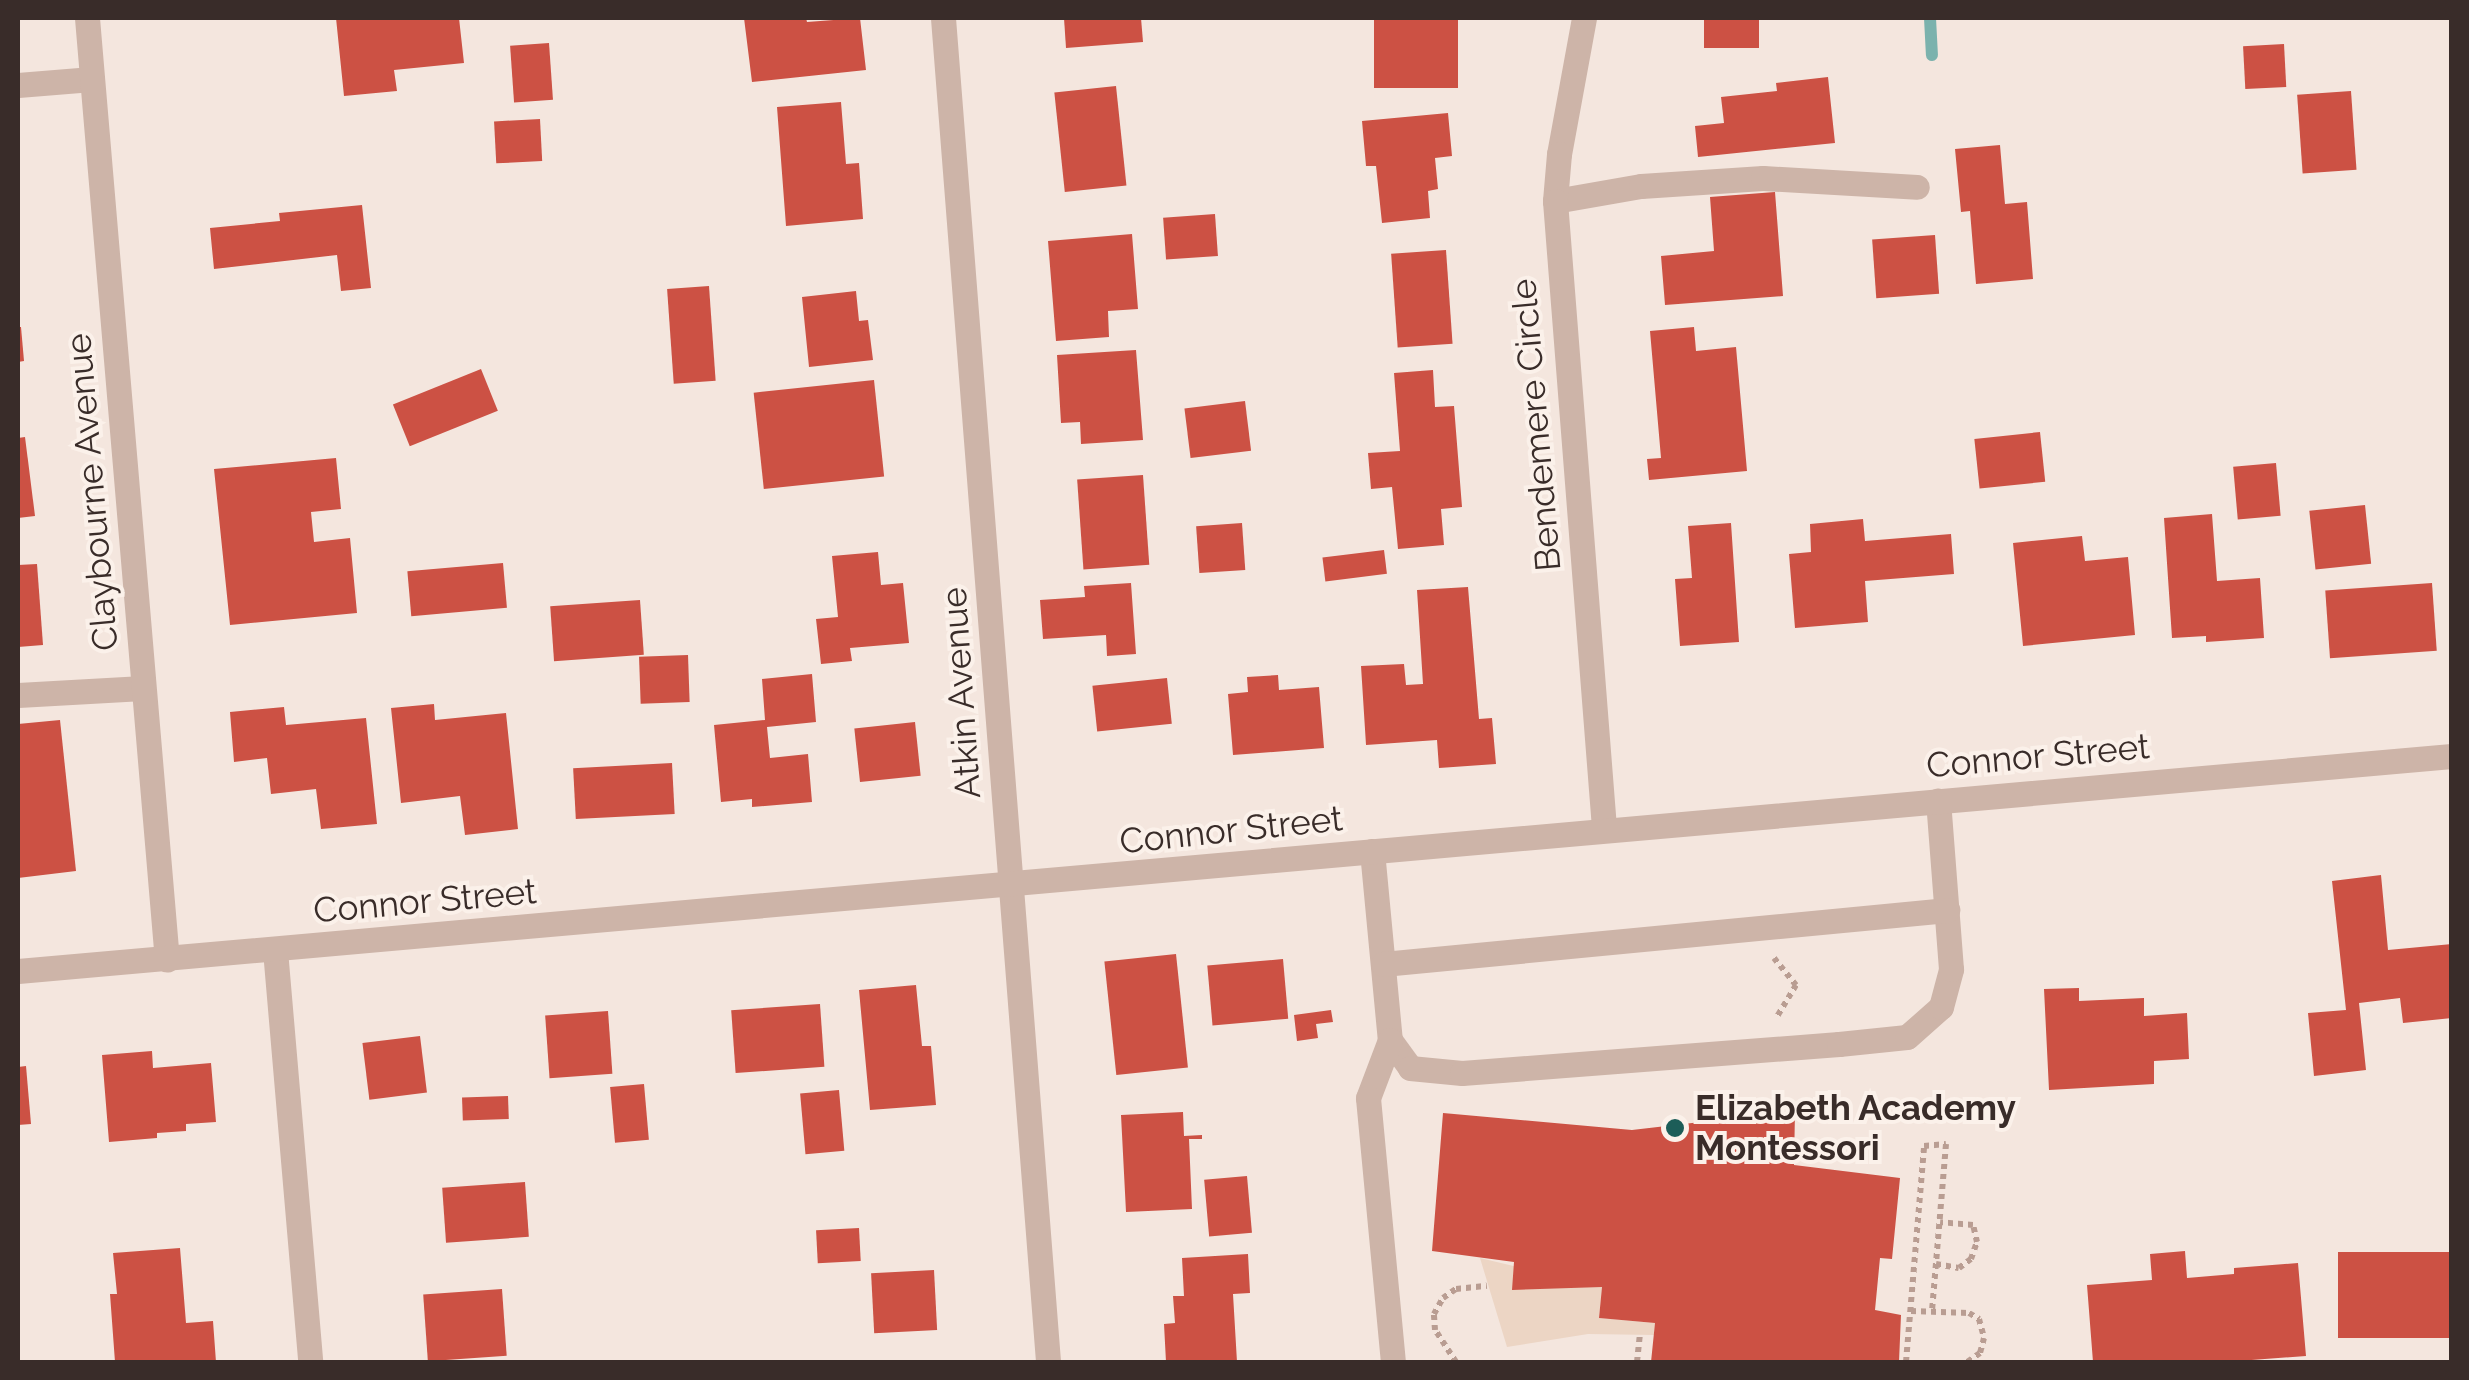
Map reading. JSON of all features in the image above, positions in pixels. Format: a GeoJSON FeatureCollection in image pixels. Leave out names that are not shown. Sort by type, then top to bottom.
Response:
{"type":"FeatureCollection","features":[{"type":"Feature","properties":{"kind":"street","name":"Claybourne Avenue"},"geometry":{"type":"LineString","coordinates":[[86,18],[166,960]]}},
{"type":"Feature","properties":{"kind":"street","name":"Atkin Avenue"},"geometry":{"type":"LineString","coordinates":[[943,18],[1011,884],[1010,925],[1048,1362]]}},
{"type":"Feature","properties":{"kind":"street","name":"Bendemere Circle"},"geometry":{"type":"LineString","coordinates":[[1584,18],[1559,154],[1556,200],[1604,828]]}},
{"type":"Feature","properties":{"kind":"street"},"geometry":{"type":"LineString","coordinates":[[18,85],[92,79]]}},
{"type":"Feature","properties":{"kind":"street"},"geometry":{"type":"LineString","coordinates":[[1556,200],[1641,186],[1764,178],[1918,187]]}},
{"type":"Feature","properties":{"kind":"street"},"geometry":{"type":"LineString","coordinates":[[18,694],[144,688]]}},
{"type":"Feature","properties":{"kind":"street","name":"Connor Street"},"geometry":{"type":"LineString","coordinates":[[18,971],[2452,756]]}},
{"type":"Feature","properties":{"kind":"street"},"geometry":{"type":"LineString","coordinates":[[1390,1040],[1410,1068],[1462,1073],[1906,1037],[1941,1007],[1952,969],[1938,800]]}},
{"type":"Feature","properties":{"kind":"street"},"geometry":{"type":"LineString","coordinates":[[1372,851],[1390,1040],[1368,1098],[1393,1362]]}},
{"type":"Feature","properties":{"kind":"street"},"geometry":{"type":"LineString","coordinates":[[1383,964],[1947,910]]}},
{"type":"Feature","properties":{"kind":"street"},"geometry":{"type":"LineString","coordinates":[[275,950],[310,1362]]}},
{"type":"Feature","properties":{"kind":"path"},"geometry":{"type":"LineString","coordinates":[[1750,928],[1796,985],[1768,1031]]}},
{"type":"Feature","properties":{"kind":"path"},"geometry":{"type":"LineString","coordinates":[[1906,1362],[1924,1146],[1946,1144],[1932,1312]]}},
{"type":"Feature","properties":{"kind":"path"},"geometry":{"type":"LineString","coordinates":[[1936,1264],[1959,1268],[1971,1258],[1977,1242],[1973,1226],[1940,1222]]}},
{"type":"Feature","properties":{"kind":"path"},"geometry":{"type":"LineString","coordinates":[[1456,1362],[1435,1330],[1434,1314],[1443,1298],[1456,1290],[1487,1286]]}},
{"type":"Feature","properties":{"kind":"path"},"geometry":{"type":"LineString","coordinates":[[1911,1311],[1969,1313],[1980,1320],[1984,1338],[1980,1353],[1967,1362]]}},
{"type":"Feature","properties":{"kind":"path"},"geometry":{"type":"LineString","coordinates":[[1637,1362],[1640,1335]]}},
{"type":"Feature","properties":{"kind":"shaded area"},"geometry":{"type":"Polygon","coordinates":[[[1480,1258],[1602,1287],[1599,1318],[1655,1323],[1654,1335],[1588,1334],[1507,1347],[1480,1258]]]}},
{"type":"Feature","properties":{"kind":"building"},"geometry":{"type":"Polygon","coordinates":[[[336,18],[459,18],[464,63],[394,70],[397,91],[344,96],[336,18]]]}},
{"type":"Feature","properties":{"kind":"building"},"geometry":{"type":"Polygon","coordinates":[[[744,18],[806,18],[807,22],[860,18],[866,70],[752,82],[744,18]]]}},
{"type":"Feature","properties":{"kind":"building"},"geometry":{"type":"Polygon","coordinates":[[[1064,18],[1141,18],[1143,42],[1066,48],[1064,18]]]}},
{"type":"Feature","properties":{"kind":"building"},"geometry":{"type":"Polygon","coordinates":[[[1374,18],[1458,18],[1458,88],[1374,88],[1374,18]]]}},
{"type":"Feature","properties":{"kind":"building"},"geometry":{"type":"Polygon","coordinates":[[[1704,18],[1759,18],[1759,48],[1704,48],[1704,18]]]}},
{"type":"Feature","properties":{"kind":"building"},"geometry":{"type":"Polygon","coordinates":[[[549,43],[553,100],[514,103],[510,46],[549,43]]]}},
{"type":"Feature","properties":{"kind":"building"},"geometry":{"type":"Polygon","coordinates":[[[2284,44],[2286,87],[2245,89],[2243,46],[2284,44]]]}},
{"type":"Feature","properties":{"kind":"building"},"geometry":{"type":"Polygon","coordinates":[[[1828,77],[1835,143],[1698,157],[1695,126],[1724,123],[1721,97],[1777,91],[1776,83],[1828,77]]]}},
{"type":"Feature","properties":{"kind":"building"},"geometry":{"type":"Polygon","coordinates":[[[1116,86],[1126,185],[1065,192],[1054,92],[1116,86]]]}},
{"type":"Feature","properties":{"kind":"building"},"geometry":{"type":"Polygon","coordinates":[[[2351,91],[2357,170],[2303,174],[2297,95],[2351,91]]]}},
{"type":"Feature","properties":{"kind":"building"},"geometry":{"type":"Polygon","coordinates":[[[841,102],[846,164],[859,163],[863,219],[786,226],[777,107],[841,102]]]}},
{"type":"Feature","properties":{"kind":"building"},"geometry":{"type":"Polygon","coordinates":[[[1448,113],[1452,156],[1435,158],[1438,189],[1428,191],[1430,218],[1382,223],[1376,166],[1366,166],[1362,121],[1448,113]]]}},
{"type":"Feature","properties":{"kind":"building"},"geometry":{"type":"Polygon","coordinates":[[[540,119],[542,161],[496,163],[494,121],[540,119]]]}},
{"type":"Feature","properties":{"kind":"building"},"geometry":{"type":"Polygon","coordinates":[[[2000,145],[2005,204],[2027,202],[2033,279],[1976,284],[1970,211],[1961,212],[1955,149],[2000,145]]]}},
{"type":"Feature","properties":{"kind":"building"},"geometry":{"type":"Polygon","coordinates":[[[1775,192],[1783,296],[1665,305],[1661,256],[1714,251],[1710,197],[1775,192]]]}},
{"type":"Feature","properties":{"kind":"building"},"geometry":{"type":"Polygon","coordinates":[[[362,205],[371,288],[341,291],[337,255],[214,269],[210,228],[280,221],[279,213],[362,205]]]}},
{"type":"Feature","properties":{"kind":"building"},"geometry":{"type":"Polygon","coordinates":[[[1215,214],[1218,256],[1166,260],[1163,218],[1215,214]]]}},
{"type":"Feature","properties":{"kind":"building"},"geometry":{"type":"Polygon","coordinates":[[[1132,234],[1138,309],[1108,311],[1109,337],[1056,341],[1048,241],[1132,234]]]}},
{"type":"Feature","properties":{"kind":"building"},"geometry":{"type":"Polygon","coordinates":[[[1935,235],[1939,294],[1876,298],[1872,239],[1935,235]]]}},
{"type":"Feature","properties":{"kind":"building"},"geometry":{"type":"Polygon","coordinates":[[[1446,250],[1453,344],[1398,348],[1391,254],[1446,250]]]}},
{"type":"Feature","properties":{"kind":"building"},"geometry":{"type":"Polygon","coordinates":[[[709,286],[716,381],[674,384],[667,289],[709,286]]]}},
{"type":"Feature","properties":{"kind":"building"},"geometry":{"type":"Polygon","coordinates":[[[856,291],[859,321],[868,320],[873,360],[809,367],[802,297],[856,291]]]}},
{"type":"Feature","properties":{"kind":"building"},"geometry":{"type":"Polygon","coordinates":[[[18,327],[24,361],[18,362],[18,327]]]}},
{"type":"Feature","properties":{"kind":"building"},"geometry":{"type":"Polygon","coordinates":[[[1694,327],[1696,351],[1736,347],[1747,471],[1649,480],[1647,459],[1661,458],[1650,331],[1694,327]]]}},
{"type":"Feature","properties":{"kind":"building"},"geometry":{"type":"Polygon","coordinates":[[[1136,350],[1143,440],[1081,444],[1080,422],[1061,423],[1057,355],[1136,350]]]}},
{"type":"Feature","properties":{"kind":"building"},"geometry":{"type":"Polygon","coordinates":[[[481,369],[498,411],[410,446],[393,405],[481,369]]]}},
{"type":"Feature","properties":{"kind":"building"},"geometry":{"type":"Polygon","coordinates":[[[1433,370],[1435,407],[1454,406],[1462,507],[1441,509],[1444,545],[1398,549],[1392,487],[1371,489],[1368,453],[1400,451],[1394,373],[1433,370]]]}},
{"type":"Feature","properties":{"kind":"building"},"geometry":{"type":"Polygon","coordinates":[[[874,380],[884,476],[764,489],[754,393],[874,380]]]}},
{"type":"Feature","properties":{"kind":"building"},"geometry":{"type":"Polygon","coordinates":[[[1245,401],[1251,451],[1191,458],[1184,408],[1245,401]]]}},
{"type":"Feature","properties":{"kind":"building"},"geometry":{"type":"Polygon","coordinates":[[[2040,432],[2045,482],[1980,489],[1974,439],[2040,432]]]}},
{"type":"Feature","properties":{"kind":"building"},"geometry":{"type":"Polygon","coordinates":[[[25,437],[35,516],[18,518],[18,438],[25,437]]]}},
{"type":"Feature","properties":{"kind":"building"},"geometry":{"type":"Polygon","coordinates":[[[336,458],[341,509],[311,512],[314,542],[350,538],[357,613],[230,625],[214,469],[336,458]]]}},
{"type":"Feature","properties":{"kind":"building"},"geometry":{"type":"Polygon","coordinates":[[[2276,463],[2281,516],[2238,520],[2233,467],[2276,463]]]}},
{"type":"Feature","properties":{"kind":"building"},"geometry":{"type":"Polygon","coordinates":[[[1143,475],[1149,565],[1083,569],[1077,480],[1143,475]]]}},
{"type":"Feature","properties":{"kind":"building"},"geometry":{"type":"Polygon","coordinates":[[[2365,505],[2371,564],[2315,570],[2309,511],[2365,505]]]}},
{"type":"Feature","properties":{"kind":"building"},"geometry":{"type":"Polygon","coordinates":[[[2212,514],[2217,581],[2260,578],[2264,638],[2206,642],[2206,636],[2172,638],[2164,518],[2212,514]]]}},
{"type":"Feature","properties":{"kind":"building"},"geometry":{"type":"Polygon","coordinates":[[[1863,519],[1865,541],[1951,534],[1954,574],[1865,581],[1868,622],[1795,628],[1789,554],[1811,552],[1810,524],[1863,519]]]}},
{"type":"Feature","properties":{"kind":"building"},"geometry":{"type":"Polygon","coordinates":[[[1242,523],[1245,570],[1199,573],[1196,526],[1242,523]]]}},
{"type":"Feature","properties":{"kind":"building"},"geometry":{"type":"Polygon","coordinates":[[[1731,523],[1739,642],[1680,646],[1675,579],[1692,578],[1688,526],[1731,523]]]}},
{"type":"Feature","properties":{"kind":"building"},"geometry":{"type":"Polygon","coordinates":[[[2082,536],[2085,561],[2128,557],[2135,635],[2023,646],[2013,543],[2082,536]]]}},
{"type":"Feature","properties":{"kind":"building"},"geometry":{"type":"Polygon","coordinates":[[[1384,550],[1387,574],[1325,581],[1322,558],[1384,550]]]}},
{"type":"Feature","properties":{"kind":"building"},"geometry":{"type":"Polygon","coordinates":[[[878,552],[881,585],[903,583],[909,643],[850,648],[852,661],[821,664],[816,619],[838,617],[832,556],[878,552]]]}},
{"type":"Feature","properties":{"kind":"building"},"geometry":{"type":"Polygon","coordinates":[[[503,563],[507,608],[411,616],[407,571],[503,563]]]}},
{"type":"Feature","properties":{"kind":"building"},"geometry":{"type":"Polygon","coordinates":[[[37,564],[43,645],[18,647],[18,565],[37,564]]]}},
{"type":"Feature","properties":{"kind":"building"},"geometry":{"type":"Polygon","coordinates":[[[1131,583],[1136,654],[1107,656],[1106,635],[1043,639],[1040,600],[1085,597],[1084,586],[1131,583]]]}},
{"type":"Feature","properties":{"kind":"building"},"geometry":{"type":"Polygon","coordinates":[[[2432,583],[2437,651],[2330,658],[2325,590],[2432,583]]]}},
{"type":"Feature","properties":{"kind":"building"},"geometry":{"type":"Polygon","coordinates":[[[1468,587],[1479,719],[1492,718],[1496,764],[1439,768],[1437,740],[1366,745],[1361,666],[1404,664],[1406,685],[1423,684],[1417,590],[1468,587]]]}},
{"type":"Feature","properties":{"kind":"building"},"geometry":{"type":"Polygon","coordinates":[[[640,600],[644,655],[554,661],[550,606],[640,600]]]}},
{"type":"Feature","properties":{"kind":"building"},"geometry":{"type":"Polygon","coordinates":[[[688,655],[690,702],[641,704],[639,657],[688,655]]]}},
{"type":"Feature","properties":{"kind":"building"},"geometry":{"type":"Polygon","coordinates":[[[812,674],[816,722],[767,727],[770,758],[808,754],[812,802],[752,807],[752,799],[721,802],[714,725],[765,720],[762,679],[812,674]]]}},
{"type":"Feature","properties":{"kind":"building"},"geometry":{"type":"Polygon","coordinates":[[[1278,675],[1279,690],[1319,687],[1324,748],[1233,755],[1228,694],[1248,692],[1247,677],[1278,675]]]}},
{"type":"Feature","properties":{"kind":"building"},"geometry":{"type":"Polygon","coordinates":[[[1167,678],[1172,724],[1097,732],[1092,686],[1167,678]]]}},
{"type":"Feature","properties":{"kind":"building"},"geometry":{"type":"Polygon","coordinates":[[[434,704],[435,720],[506,713],[518,829],[465,835],[460,796],[401,803],[391,708],[434,704]]]}},
{"type":"Feature","properties":{"kind":"building"},"geometry":{"type":"Polygon","coordinates":[[[284,707],[286,725],[366,718],[377,824],[321,829],[316,789],[271,794],[267,758],[234,762],[230,712],[284,707]]]}},
{"type":"Feature","properties":{"kind":"building"},"geometry":{"type":"Polygon","coordinates":[[[60,720],[76,871],[18,878],[18,724],[60,720]]]}},
{"type":"Feature","properties":{"kind":"building"},"geometry":{"type":"Polygon","coordinates":[[[915,722],[921,776],[860,782],[854,728],[915,722]]]}},
{"type":"Feature","properties":{"kind":"building"},"geometry":{"type":"Polygon","coordinates":[[[672,763],[675,814],[576,819],[573,768],[672,763]]]}},
{"type":"Feature","properties":{"kind":"building"},"geometry":{"type":"Polygon","coordinates":[[[2381,875],[2388,950],[2452,944],[2452,1018],[2403,1023],[2400,998],[2359,1003],[2366,1070],[2314,1076],[2308,1013],[2346,1010],[2332,881],[2381,875]]]}},
{"type":"Feature","properties":{"kind":"building"},"geometry":{"type":"Polygon","coordinates":[[[1176,954],[1188,1067],[1116,1075],[1104,962],[1176,954]]]}},
{"type":"Feature","properties":{"kind":"building"},"geometry":{"type":"Polygon","coordinates":[[[1283,959],[1288,1019],[1213,1025],[1207,966],[1283,959]]]}},
{"type":"Feature","properties":{"kind":"building"},"geometry":{"type":"Polygon","coordinates":[[[916,985],[922,1046],[931,1046],[936,1105],[870,1110],[859,990],[916,985]]]}},
{"type":"Feature","properties":{"kind":"building"},"geometry":{"type":"Polygon","coordinates":[[[2079,988],[2079,1001],[2144,998],[2144,1016],[2187,1013],[2189,1059],[2154,1061],[2154,1084],[2049,1090],[2044,989],[2079,988]]]}},
{"type":"Feature","properties":{"kind":"building"},"geometry":{"type":"Polygon","coordinates":[[[820,1004],[824,1067],[736,1073],[731,1010],[820,1004]]]}},
{"type":"Feature","properties":{"kind":"building"},"geometry":{"type":"Polygon","coordinates":[[[1331,1010],[1333,1022],[1316,1024],[1318,1038],[1297,1041],[1294,1015],[1331,1010]]]}},
{"type":"Feature","properties":{"kind":"building"},"geometry":{"type":"Polygon","coordinates":[[[608,1011],[612,1074],[550,1078],[545,1015],[608,1011]]]}},
{"type":"Feature","properties":{"kind":"building"},"geometry":{"type":"Polygon","coordinates":[[[420,1036],[427,1093],[369,1100],[362,1043],[420,1036]]]}},
{"type":"Feature","properties":{"kind":"building"},"geometry":{"type":"Polygon","coordinates":[[[152,1051],[153,1068],[211,1063],[216,1122],[186,1124],[186,1131],[157,1133],[157,1138],[109,1142],[102,1055],[152,1051]]]}},
{"type":"Feature","properties":{"kind":"building"},"geometry":{"type":"Polygon","coordinates":[[[26,1066],[31,1124],[18,1125],[18,1067],[26,1066]]]}},
{"type":"Feature","properties":{"kind":"building"},"geometry":{"type":"Polygon","coordinates":[[[644,1084],[649,1140],[615,1143],[610,1087],[644,1084]]]}},
{"type":"Feature","properties":{"kind":"building"},"geometry":{"type":"Polygon","coordinates":[[[839,1090],[844,1151],[805,1154],[800,1093],[839,1090]]]}},
{"type":"Feature","properties":{"kind":"building"},"geometry":{"type":"Polygon","coordinates":[[[508,1096],[509,1119],[463,1121],[462,1098],[508,1096]]]}},
{"type":"Feature","properties":{"kind":"building"},"geometry":{"type":"Polygon","coordinates":[[[1795,1111],[1794,1165],[1900,1178],[1892,1259],[1880,1258],[1875,1310],[1901,1315],[1899,1362],[1651,1362],[1655,1323],[1599,1318],[1602,1287],[1512,1290],[1514,1262],[1432,1251],[1443,1113],[1632,1130],[1795,1111]]]}},
{"type":"Feature","properties":{"kind":"building"},"geometry":{"type":"Polygon","coordinates":[[[1183,1112],[1184,1136],[1202,1135],[1202,1139],[1189,1139],[1192,1209],[1126,1212],[1121,1115],[1183,1112]]]}},
{"type":"Feature","properties":{"kind":"building"},"geometry":{"type":"Polygon","coordinates":[[[1247,1176],[1252,1233],[1209,1237],[1204,1180],[1247,1176]]]}},
{"type":"Feature","properties":{"kind":"building"},"geometry":{"type":"Polygon","coordinates":[[[525,1182],[529,1237],[446,1243],[442,1188],[525,1182]]]}},
{"type":"Feature","properties":{"kind":"building"},"geometry":{"type":"Polygon","coordinates":[[[859,1228],[861,1261],[818,1263],[816,1230],[859,1228]]]}},
{"type":"Feature","properties":{"kind":"building"},"geometry":{"type":"Polygon","coordinates":[[[180,1248],[186,1323],[213,1321],[216,1362],[115,1362],[110,1294],[117,1294],[113,1253],[180,1248]]]}},
{"type":"Feature","properties":{"kind":"building"},"geometry":{"type":"Polygon","coordinates":[[[2185,1251],[2187,1278],[2234,1274],[2234,1268],[2298,1263],[2306,1356],[2225,1362],[2093,1362],[2087,1285],[2152,1280],[2150,1254],[2185,1251]]]}},
{"type":"Feature","properties":{"kind":"building"},"geometry":{"type":"Polygon","coordinates":[[[2338,1252],[2452,1252],[2452,1338],[2338,1338],[2338,1252]]]}},
{"type":"Feature","properties":{"kind":"building"},"geometry":{"type":"Polygon","coordinates":[[[1248,1254],[1250,1293],[1233,1294],[1237,1362],[1166,1362],[1164,1324],[1175,1323],[1173,1296],[1184,1296],[1182,1258],[1248,1254]]]}},
{"type":"Feature","properties":{"kind":"building"},"geometry":{"type":"Polygon","coordinates":[[[934,1270],[937,1330],[874,1333],[871,1273],[934,1270]]]}},
{"type":"Feature","properties":{"kind":"building"},"geometry":{"type":"Polygon","coordinates":[[[502,1289],[507,1356],[428,1361],[423,1295],[502,1289]]]}},
{"type":"Feature","properties":{"kind":"waterway"},"geometry":{"type":"LineString","coordinates":[[1930,18],[1932,55]]}},
{"type":"Feature","properties":{"kind":"place","name":"Elizabeth Academy Montessori"},"geometry":{"type":"Point","coordinates":[1675,1128]}}]}
